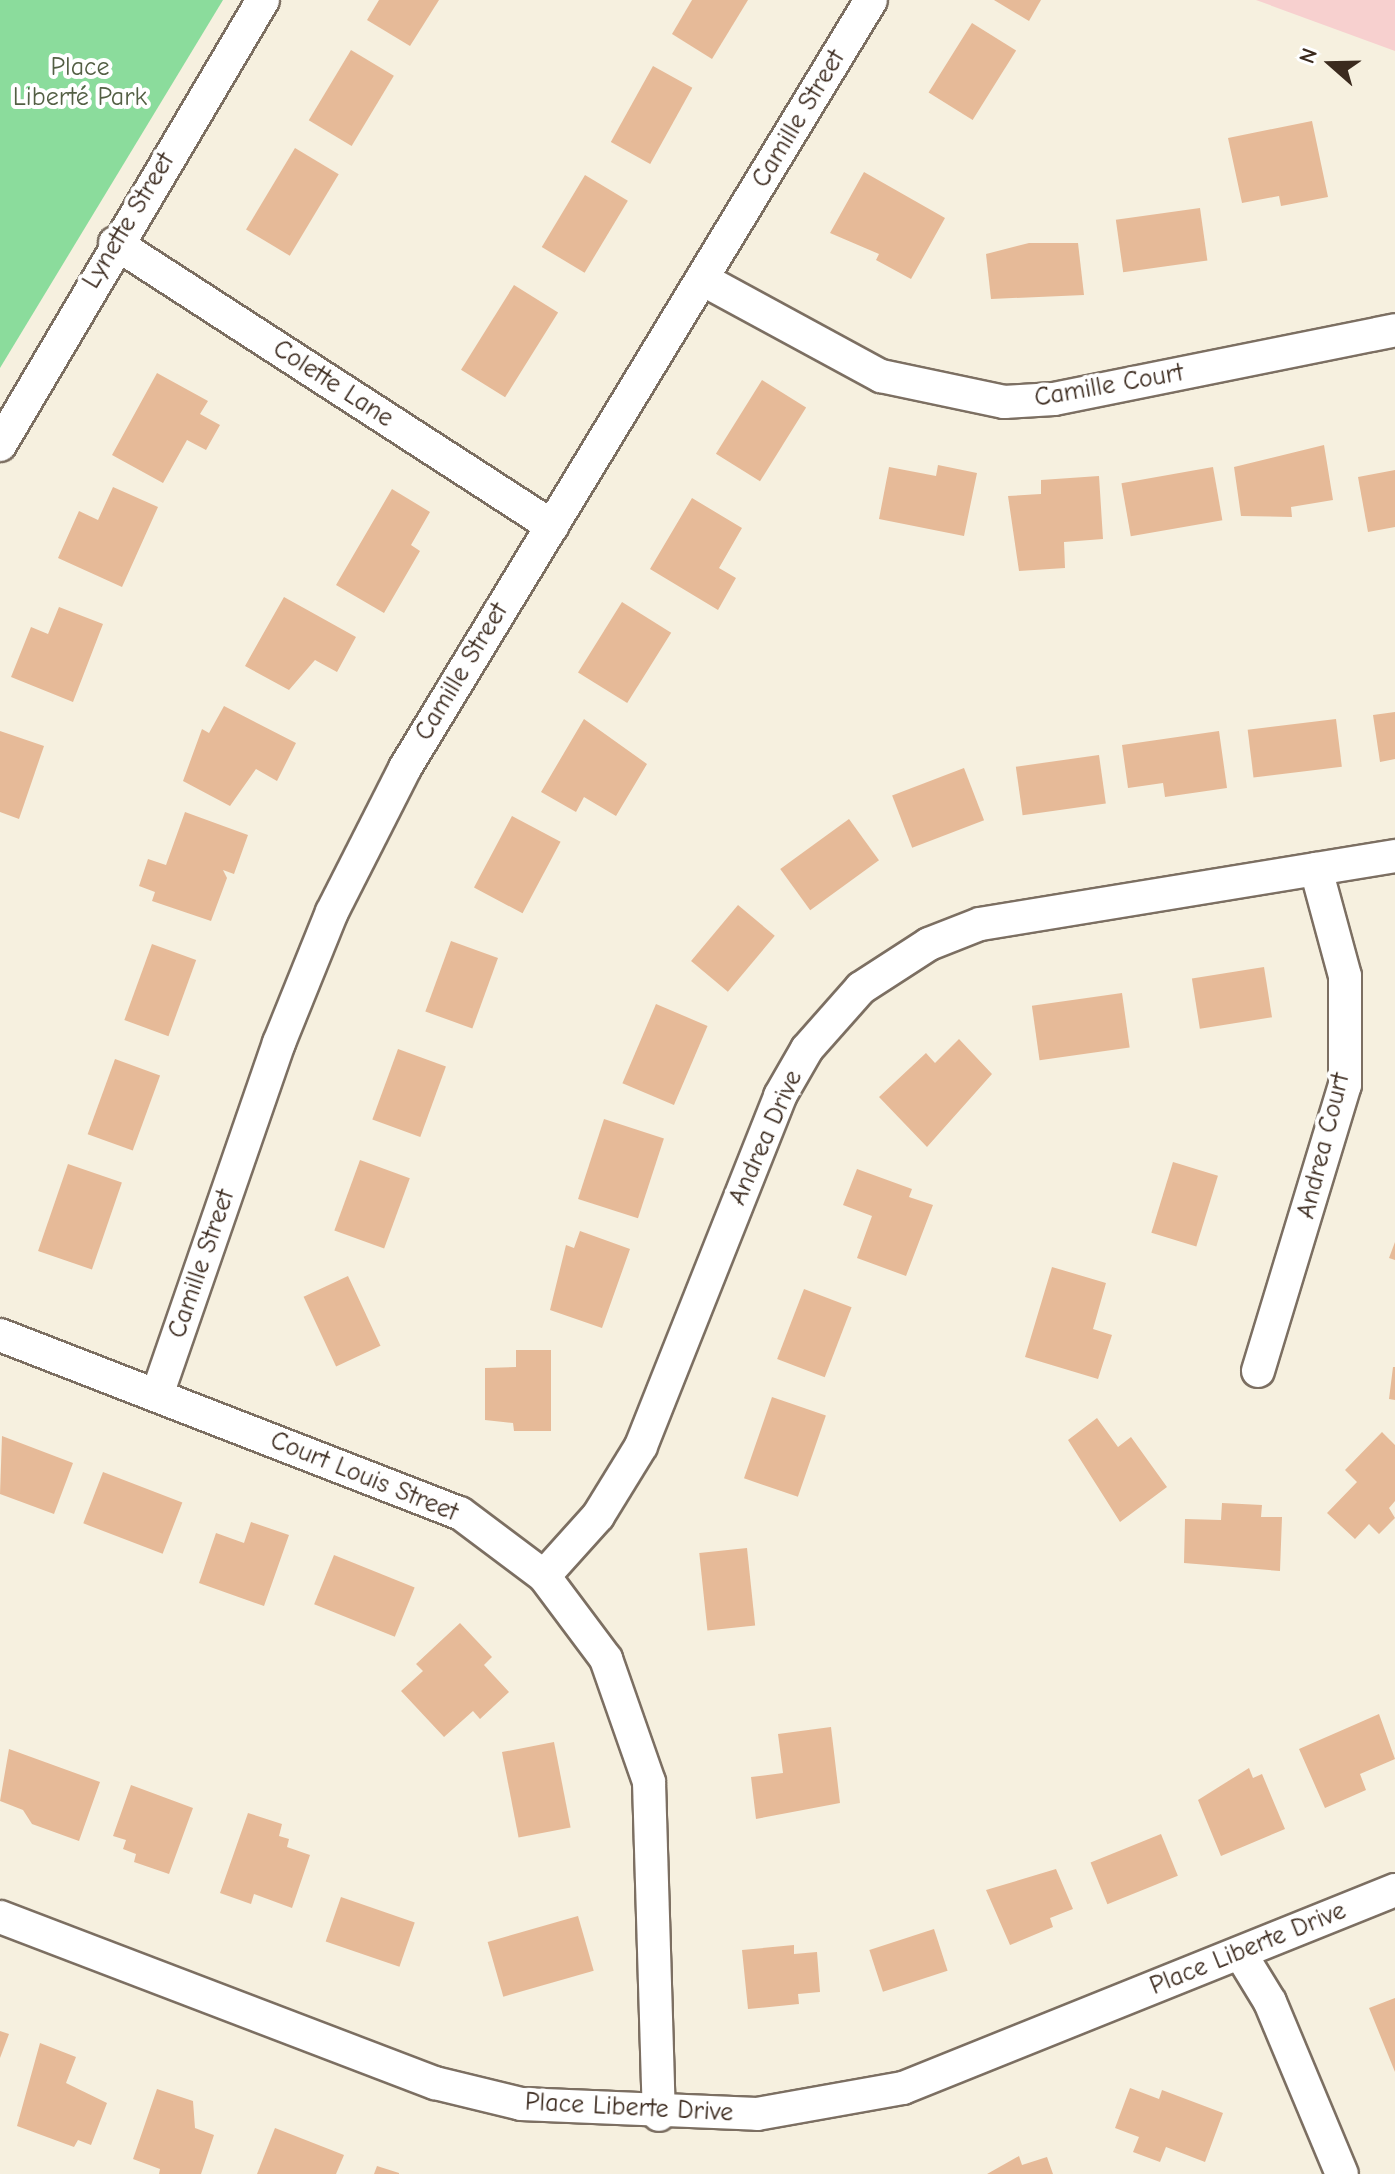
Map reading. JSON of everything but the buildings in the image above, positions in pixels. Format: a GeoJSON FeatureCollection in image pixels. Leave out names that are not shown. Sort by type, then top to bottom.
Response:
{"type":"FeatureCollection","features":[{"type":"Feature","properties":{"kind":"street","name":"Lynette Street"},"geometry":{"type":"LineString","coordinates":[[0,445],[115,243],[263,0]]}},
{"type":"Feature","properties":{"kind":"street","name":"Camille Street"},"geometry":{"type":"LineString","coordinates":[[157,1395],[332,912],[405,768],[871,0]]}},
{"type":"Feature","properties":{"kind":"street","name":"Colette Lane"},"geometry":{"type":"LineString","coordinates":[[115,243],[552,526]]}},
{"type":"Feature","properties":{"kind":"street","name":"Camille Court"},"geometry":{"type":"LineString","coordinates":[[702,279],[881,376],[1004,402],[1054,399],[1395,330]]}},
{"type":"Feature","properties":{"kind":"street","name":"Andrea Drive"},"geometry":{"type":"LineString","coordinates":[[544,1576],[598,1516],[641,1446],[780,1096],[807,1049],[861,988],[929,944],[980,924],[1395,856]]}},
{"type":"Feature","properties":{"kind":"street","name":"Andrea Court"},"geometry":{"type":"LineString","coordinates":[[1258,1371],[1345,1085],[1345,976],[1316,869]]}},
{"type":"Feature","properties":{"kind":"street","name":"Court Louis Street"},"geometry":{"type":"LineString","coordinates":[[0,1335],[460,1513],[544,1576],[606,1659],[649,1782],[659,2115]]}},
{"type":"Feature","properties":{"kind":"street","name":"Place Liberte Drive"},"geometry":{"type":"LineString","coordinates":[[0,1917],[435,2083],[521,2104],[659,2115],[757,2114],[903,2088],[1395,1890]]}},
{"type":"Feature","properties":{"kind":"street"},"geometry":{"type":"LineString","coordinates":[[1240,1953],[1270,2002],[1342,2174]]}},
{"type":"Feature","properties":{"kind":"shaded area"},"geometry":{"type":"Polygon","coordinates":[[[1256,0],[1395,0],[1395,51],[1256,0]]]}},
{"type":"Feature","properties":{"kind":"green space","name":"Place Liberté Park"},"geometry":{"type":"Polygon","coordinates":[[[0,0],[223,0],[0,368],[0,0]]]}}]}
